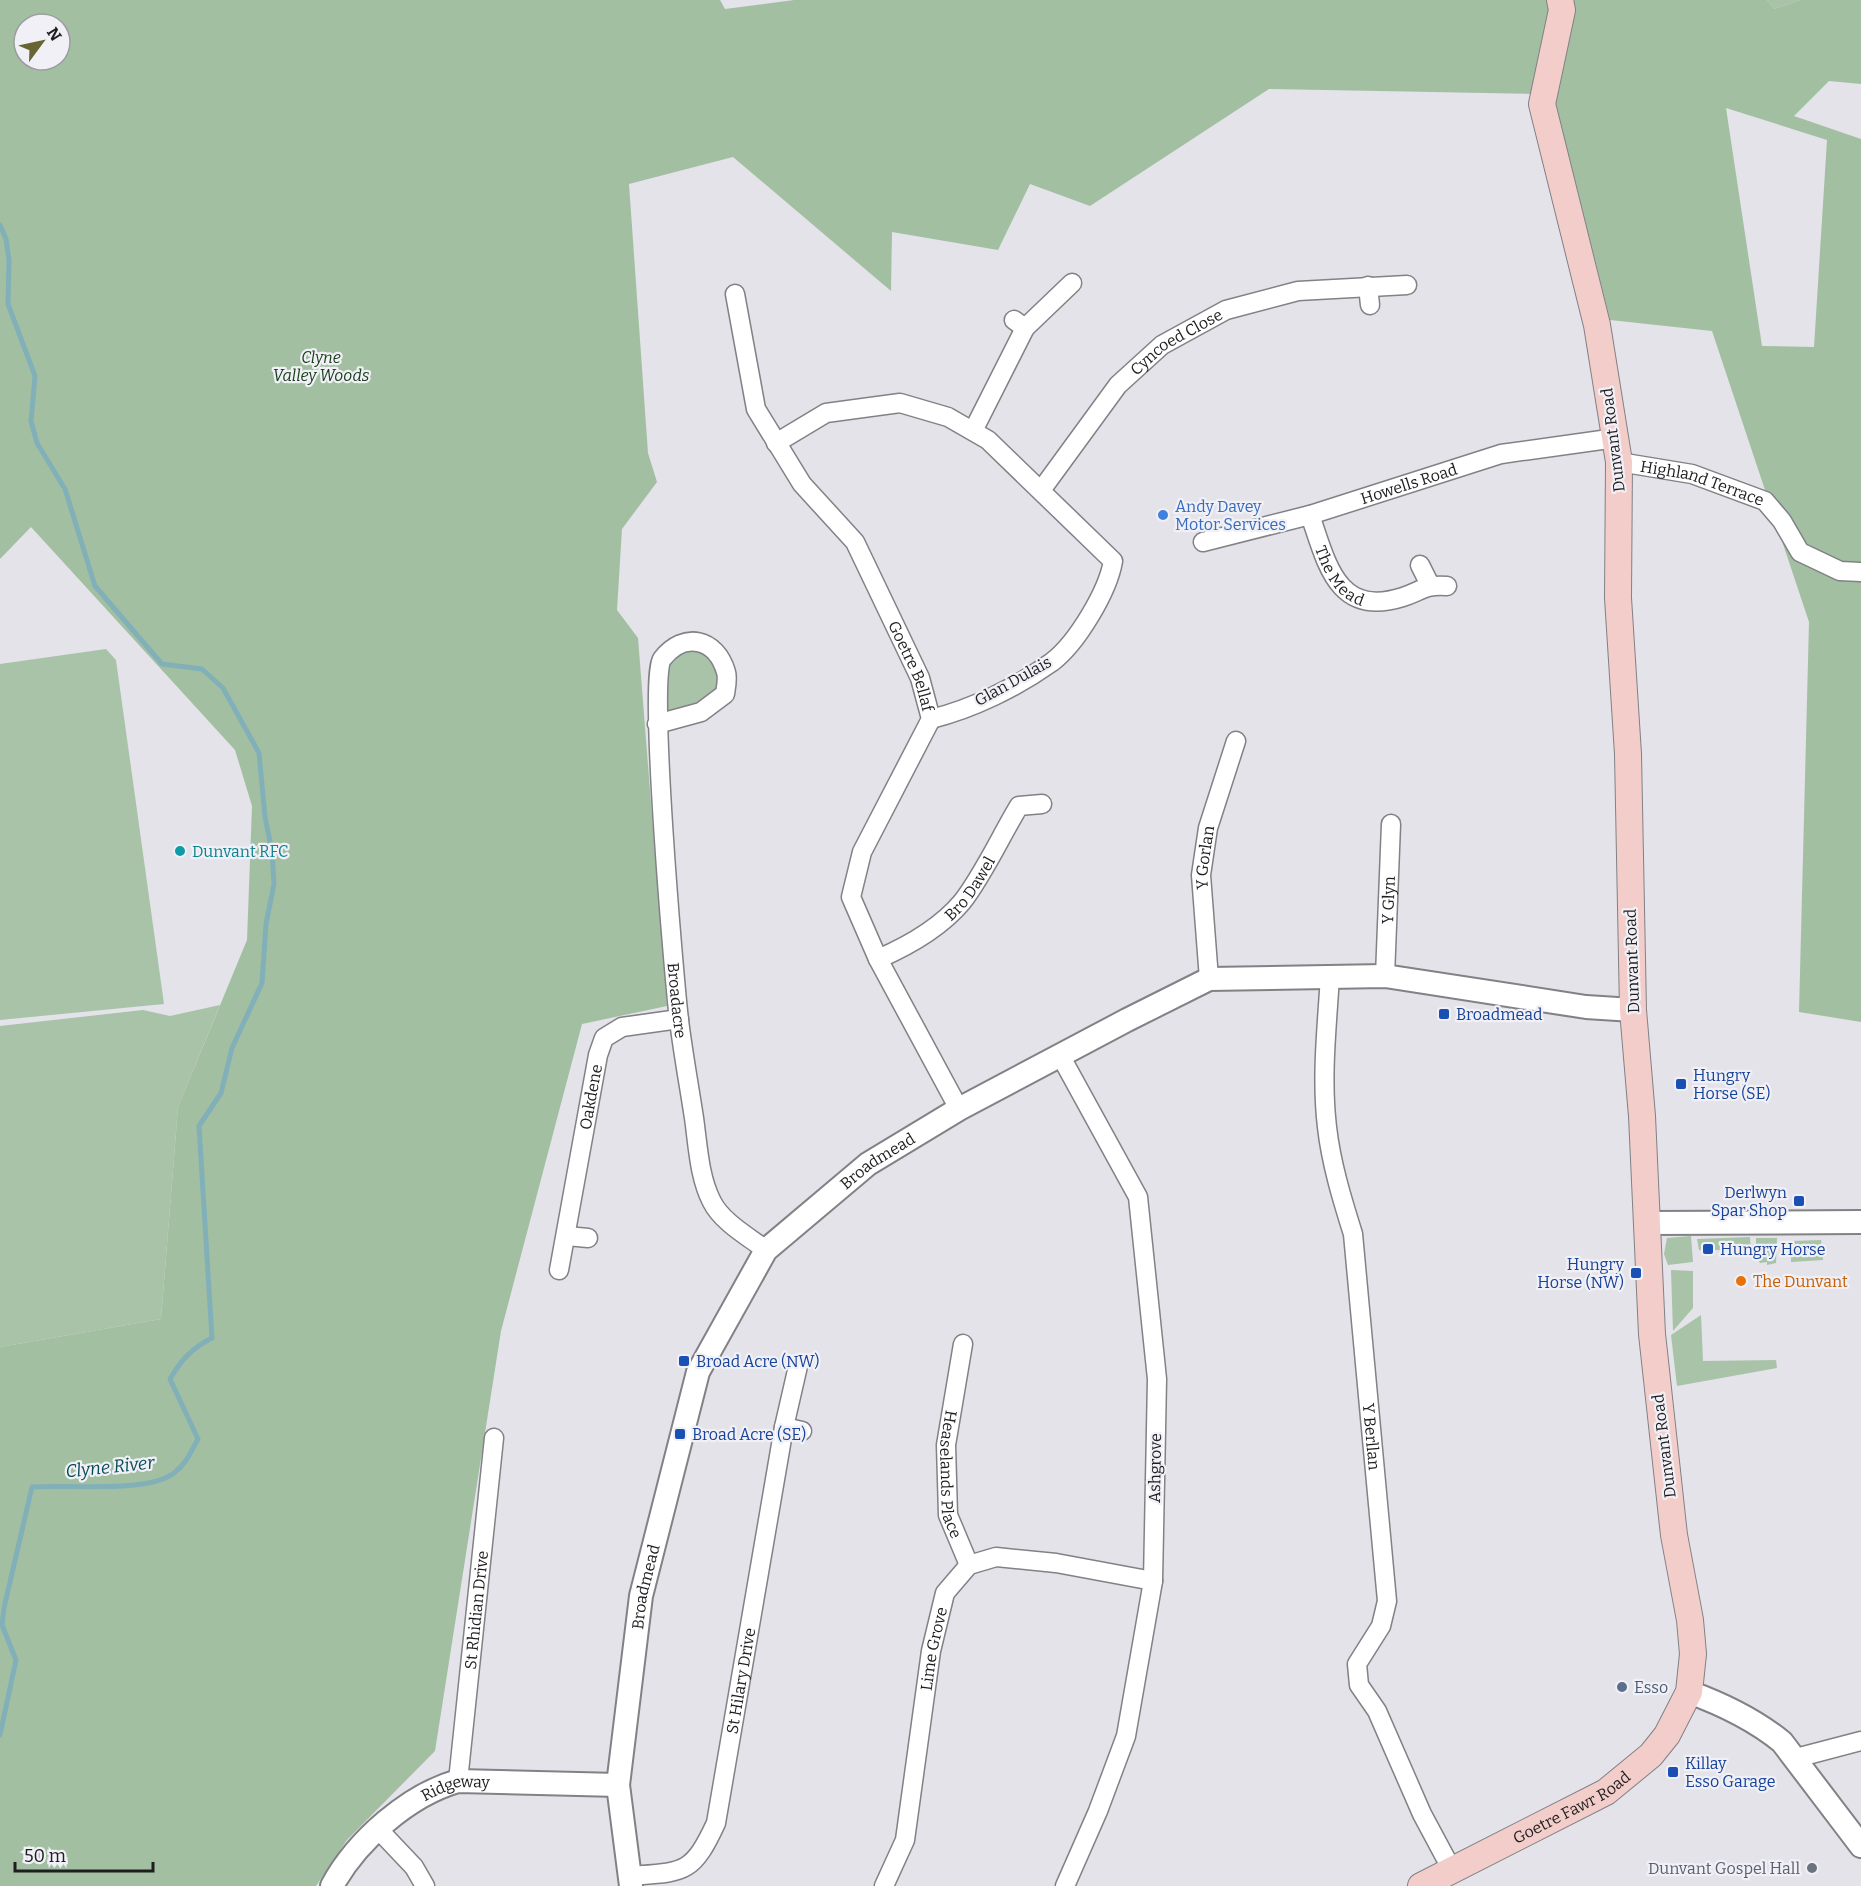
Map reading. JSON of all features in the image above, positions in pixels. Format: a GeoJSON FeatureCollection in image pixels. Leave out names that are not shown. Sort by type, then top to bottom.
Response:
{"type":"FeatureCollection","features":[{"type":"Feature","properties":{"kind":"main road","name":"Dunvant Road"},"geometry":{"type":"LineString","coordinates":[[1561,5],[1542,104],[1597,325],[1618,450],[1618,598],[1628,754],[1633,1010],[1657,1389],[1674,1535],[1694,1654],[1689,1692]]}},
{"type":"Feature","properties":{"kind":"main road","name":"Goetre Fawr Road"},"geometry":{"type":"LineString","coordinates":[[1421,1886],[1606,1792],[1651,1755],[1667,1735],[1689,1692]]}},
{"type":"Feature","properties":{"kind":"street"},"geometry":{"type":"LineString","coordinates":[[974,431],[1019,324],[1072,284]]}},
{"type":"Feature","properties":{"kind":"street","name":"Cyncoed Close"},"geometry":{"type":"LineString","coordinates":[[1042,489],[1118,385],[1162,345],[1226,310],[1298,291],[1407,285]]}},
{"type":"Feature","properties":{"kind":"street"},"geometry":{"type":"LineString","coordinates":[[1368,286],[1370,305]]}},
{"type":"Feature","properties":{"kind":"street","name":"Goetre Bellaf"},"geometry":{"type":"LineString","coordinates":[[735,291],[756,409],[802,484],[855,542],[921,678],[931,719],[862,852],[851,897],[878,959],[959,1109]]}},
{"type":"Feature","properties":{"kind":"street"},"geometry":{"type":"LineString","coordinates":[[776,443],[825,413],[900,403],[948,417],[974,431],[988,440],[1042,489]]}},
{"type":"Feature","properties":{"kind":"street","name":"Howells Road"},"geometry":{"type":"LineString","coordinates":[[1203,542],[1310,515],[1502,454],[1618,450]]}},
{"type":"Feature","properties":{"kind":"street","name":"Highland Terrace"},"geometry":{"type":"LineString","coordinates":[[1618,450],[1765,501],[1782,521],[1800,552],[1840,571],[1861,572]]}},
{"type":"Feature","properties":{"kind":"street","name":"Glan Dulais"},"geometry":{"type":"LineString","coordinates":[[931,719],[953,713],[1008,687],[1053,661],[1072,641],[1110,580],[1113,561],[1042,489]]}},
{"type":"Feature","properties":{"kind":"street","name":"The Mead"},"geometry":{"type":"LineString","coordinates":[[1310,515],[1328,566],[1344,592],[1373,603],[1403,597],[1439,585],[1420,565]]}},
{"type":"Feature","properties":{"kind":"street","name":"Broadacre"},"geometry":{"type":"LineString","coordinates":[[657,724],[701,712],[725,694],[727,673],[717,653],[704,643],[690,640],[670,650],[659,664],[657,724],[679,1019],[701,1170],[712,1203],[724,1217],[766,1250]]}},
{"type":"Feature","properties":{"kind":"street","name":"Y Gorlan"},"geometry":{"type":"LineString","coordinates":[[1209,979],[1201,875],[1208,828],[1235,740]]}},
{"type":"Feature","properties":{"kind":"street","name":"Bro Dawel"},"geometry":{"type":"LineString","coordinates":[[878,959],[900,950],[938,924],[962,902],[1019,806],[1042,804]]}},
{"type":"Feature","properties":{"kind":"street","name":"Y Glyn"},"geometry":{"type":"LineString","coordinates":[[1385,976],[1391,824]]}},
{"type":"Feature","properties":{"kind":"street","name":"Y Berllan"},"geometry":{"type":"LineString","coordinates":[[1330,976],[1324,1070],[1327,1127],[1338,1185],[1353,1234],[1387,1601],[1381,1626],[1357,1664],[1359,1684],[1377,1711],[1422,1814],[1452,1870]]}},
{"type":"Feature","properties":{"kind":"street","name":"Broadmead"},"geometry":{"type":"LineString","coordinates":[[630,1881],[618,1785],[641,1596],[698,1372],[766,1250],[868,1164],[959,1109],[1209,979],[1385,976],[1586,1007],[1633,1010]]}},
{"type":"Feature","properties":{"kind":"street","name":"Oakdene"},"geometry":{"type":"LineString","coordinates":[[559,1270],[567,1236],[598,1055],[604,1038],[622,1027],[679,1019]]}},
{"type":"Feature","properties":{"kind":"street","name":"Ashgrove"},"geometry":{"type":"LineString","coordinates":[[1060,1055],[1138,1197],[1157,1379],[1153,1581],[1126,1736],[1098,1812],[1065,1886]]}},
{"type":"Feature","properties":{"kind":"street"},"geometry":{"type":"LineString","coordinates":[[1648,1223],[1861,1222]]}},
{"type":"Feature","properties":{"kind":"street"},"geometry":{"type":"LineString","coordinates":[[567,1236],[588,1238]]}},
{"type":"Feature","properties":{"kind":"street","name":"Heaselands Place"},"geometry":{"type":"LineString","coordinates":[[963,1344],[946,1445],[948,1515],[969,1565]]}},
{"type":"Feature","properties":{"kind":"street","name":"St Hilary Drive"},"geometry":{"type":"LineString","coordinates":[[630,1881],[677,1872],[701,1855],[716,1822],[793,1429],[798,1366]]}},
{"type":"Feature","properties":{"kind":"street","name":"St Rhidian Drive"},"geometry":{"type":"LineString","coordinates":[[458,1781],[494,1438]]}},
{"type":"Feature","properties":{"kind":"street"},"geometry":{"type":"LineString","coordinates":[[969,1565],[996,1557],[1056,1563],[1153,1581]]}},
{"type":"Feature","properties":{"kind":"street","name":"Lime Grove"},"geometry":{"type":"LineString","coordinates":[[884,1886],[904,1840],[931,1651],[945,1593],[969,1565]]}},
{"type":"Feature","properties":{"kind":"street"},"geometry":{"type":"LineString","coordinates":[[1689,1692],[1712,1700],[1766,1729],[1796,1758],[1861,1846]]}},
{"type":"Feature","properties":{"kind":"street"},"geometry":{"type":"LineString","coordinates":[[1796,1758],[1861,1741]]}},
{"type":"Feature","properties":{"kind":"street","name":"Ridgeway"},"geometry":{"type":"LineString","coordinates":[[332,1886],[341,1870],[378,1829],[434,1788],[458,1781],[618,1785]]}},
{"type":"Feature","properties":{"kind":"street"},"geometry":{"type":"LineString","coordinates":[[378,1829],[414,1867],[425,1886]]}},
{"type":"Feature","properties":{"kind":"green space","name":"Clyne Valley Woods"},"geometry":{"type":"Polygon","coordinates":[[[0,0],[720,0],[725,9],[794,0],[1767,0],[1774,9],[1800,0],[1861,0],[1861,84],[1829,81],[1794,116],[1861,139],[1861,1022],[1799,1012],[1809,622],[1712,331],[1610,320],[1565,141],[1534,94],[1269,89],[1090,206],[1030,184],[998,250],[892,232],[891,291],[733,157],[629,184],[648,453],[657,482],[622,529],[617,610],[638,638],[667,1006],[582,1024],[501,1331],[435,1751],[347,1840],[316,1886],[0,1886],[0,1347],[161,1319],[178,1107],[247,940],[252,806],[235,750],[31,527],[0,559],[0,0]],[[1726,108],[1762,346],[1814,347],[1827,140],[1726,108]]]}},
{"type":"Feature","properties":{"kind":"green space"},"geometry":{"type":"Polygon","coordinates":[[[1767,0],[1800,0],[1774,9],[1767,0]]]}},
{"type":"Feature","properties":{"kind":"green space"},"geometry":{"type":"Polygon","coordinates":[[[690,640],[717,653],[725,694],[657,724],[659,664],[690,640]]]}},
{"type":"Feature","properties":{"kind":"green space"},"geometry":{"type":"Polygon","coordinates":[[[106,649],[116,660],[164,1004],[0,1020],[0,664],[106,649]]]}},
{"type":"Feature","properties":{"kind":"green space"},"geometry":{"type":"Polygon","coordinates":[[[220,1005],[178,1107],[161,1319],[0,1347],[0,1026],[143,1010],[170,1016],[220,1005]]]}},
{"type":"Feature","properties":{"kind":"green space"},"geometry":{"type":"Polygon","coordinates":[[[1691,1236],[1693,1262],[1668,1265],[1664,1254],[1667,1238],[1691,1236]]]}},
{"type":"Feature","properties":{"kind":"green space"},"geometry":{"type":"Polygon","coordinates":[[[1750,1237],[1751,1250],[1699,1250],[1697,1239],[1750,1237]]]}},
{"type":"Feature","properties":{"kind":"green space"},"geometry":{"type":"Polygon","coordinates":[[[1756,1238],[1777,1238],[1776,1263],[1767,1265],[1767,1262],[1760,1263],[1756,1257],[1756,1238]]]}},
{"type":"Feature","properties":{"kind":"green space"},"geometry":{"type":"Polygon","coordinates":[[[1821,1240],[1823,1260],[1791,1262],[1791,1241],[1821,1240]]]}},
{"type":"Feature","properties":{"kind":"green space"},"geometry":{"type":"Polygon","coordinates":[[[1671,1270],[1693,1271],[1693,1308],[1673,1331],[1671,1270]]]}},
{"type":"Feature","properties":{"kind":"green space"},"geometry":{"type":"Polygon","coordinates":[[[1701,1315],[1703,1361],[1776,1360],[1777,1368],[1677,1386],[1671,1335],[1701,1315]]]}},
{"type":"Feature","properties":{"kind":"waterway","name":"Clyne River"},"geometry":{"type":"LineString","coordinates":[[0,225],[6,239],[9,260],[8,304],[35,376],[31,421],[37,443],[65,489],[95,586],[162,664],[202,669],[223,688],[259,753],[274,884],[266,924],[262,983],[232,1048],[221,1093],[199,1126],[212,1338],[188,1355],[170,1379],[198,1439],[182,1466],[161,1480],[126,1486],[32,1487],[4,1608],[2,1625],[16,1660],[0,1735]]}},
{"type":"Feature","properties":{"kind":"place","name":"Andy Davey Motor Services"},"geometry":{"type":"Point","coordinates":[1163,515]}},
{"type":"Feature","properties":{"kind":"place","name":"Dunvant RFC"},"geometry":{"type":"Point","coordinates":[180,851]}},
{"type":"Feature","properties":{"kind":"place","name":"Broadmead"},"geometry":{"type":"Point","coordinates":[1444,1014]}},
{"type":"Feature","properties":{"kind":"place","name":"Hungry Horse (SE)"},"geometry":{"type":"Point","coordinates":[1681,1084]}},
{"type":"Feature","properties":{"kind":"place","name":"Derlwyn Spar Shop"},"geometry":{"type":"Point","coordinates":[1799,1201]}},
{"type":"Feature","properties":{"kind":"place","name":"Hungry Horse"},"geometry":{"type":"Point","coordinates":[1708,1249]}},
{"type":"Feature","properties":{"kind":"place","name":"Hungry Horse (NW)"},"geometry":{"type":"Point","coordinates":[1636,1273]}},
{"type":"Feature","properties":{"kind":"place","name":"The Dunvant"},"geometry":{"type":"Point","coordinates":[1741,1281]}},
{"type":"Feature","properties":{"kind":"place","name":"Broad Acre (NW)"},"geometry":{"type":"Point","coordinates":[684,1361]}},
{"type":"Feature","properties":{"kind":"place","name":"Broad Acre (SE)"},"geometry":{"type":"Point","coordinates":[680,1434]}},
{"type":"Feature","properties":{"kind":"place","name":"Esso"},"geometry":{"type":"Point","coordinates":[1622,1687]}},
{"type":"Feature","properties":{"kind":"place","name":"Killay Esso Garage"},"geometry":{"type":"Point","coordinates":[1673,1772]}},
{"type":"Feature","properties":{"kind":"place","name":"Dunvant Gospel Hall"},"geometry":{"type":"Point","coordinates":[1812,1868]}}]}
